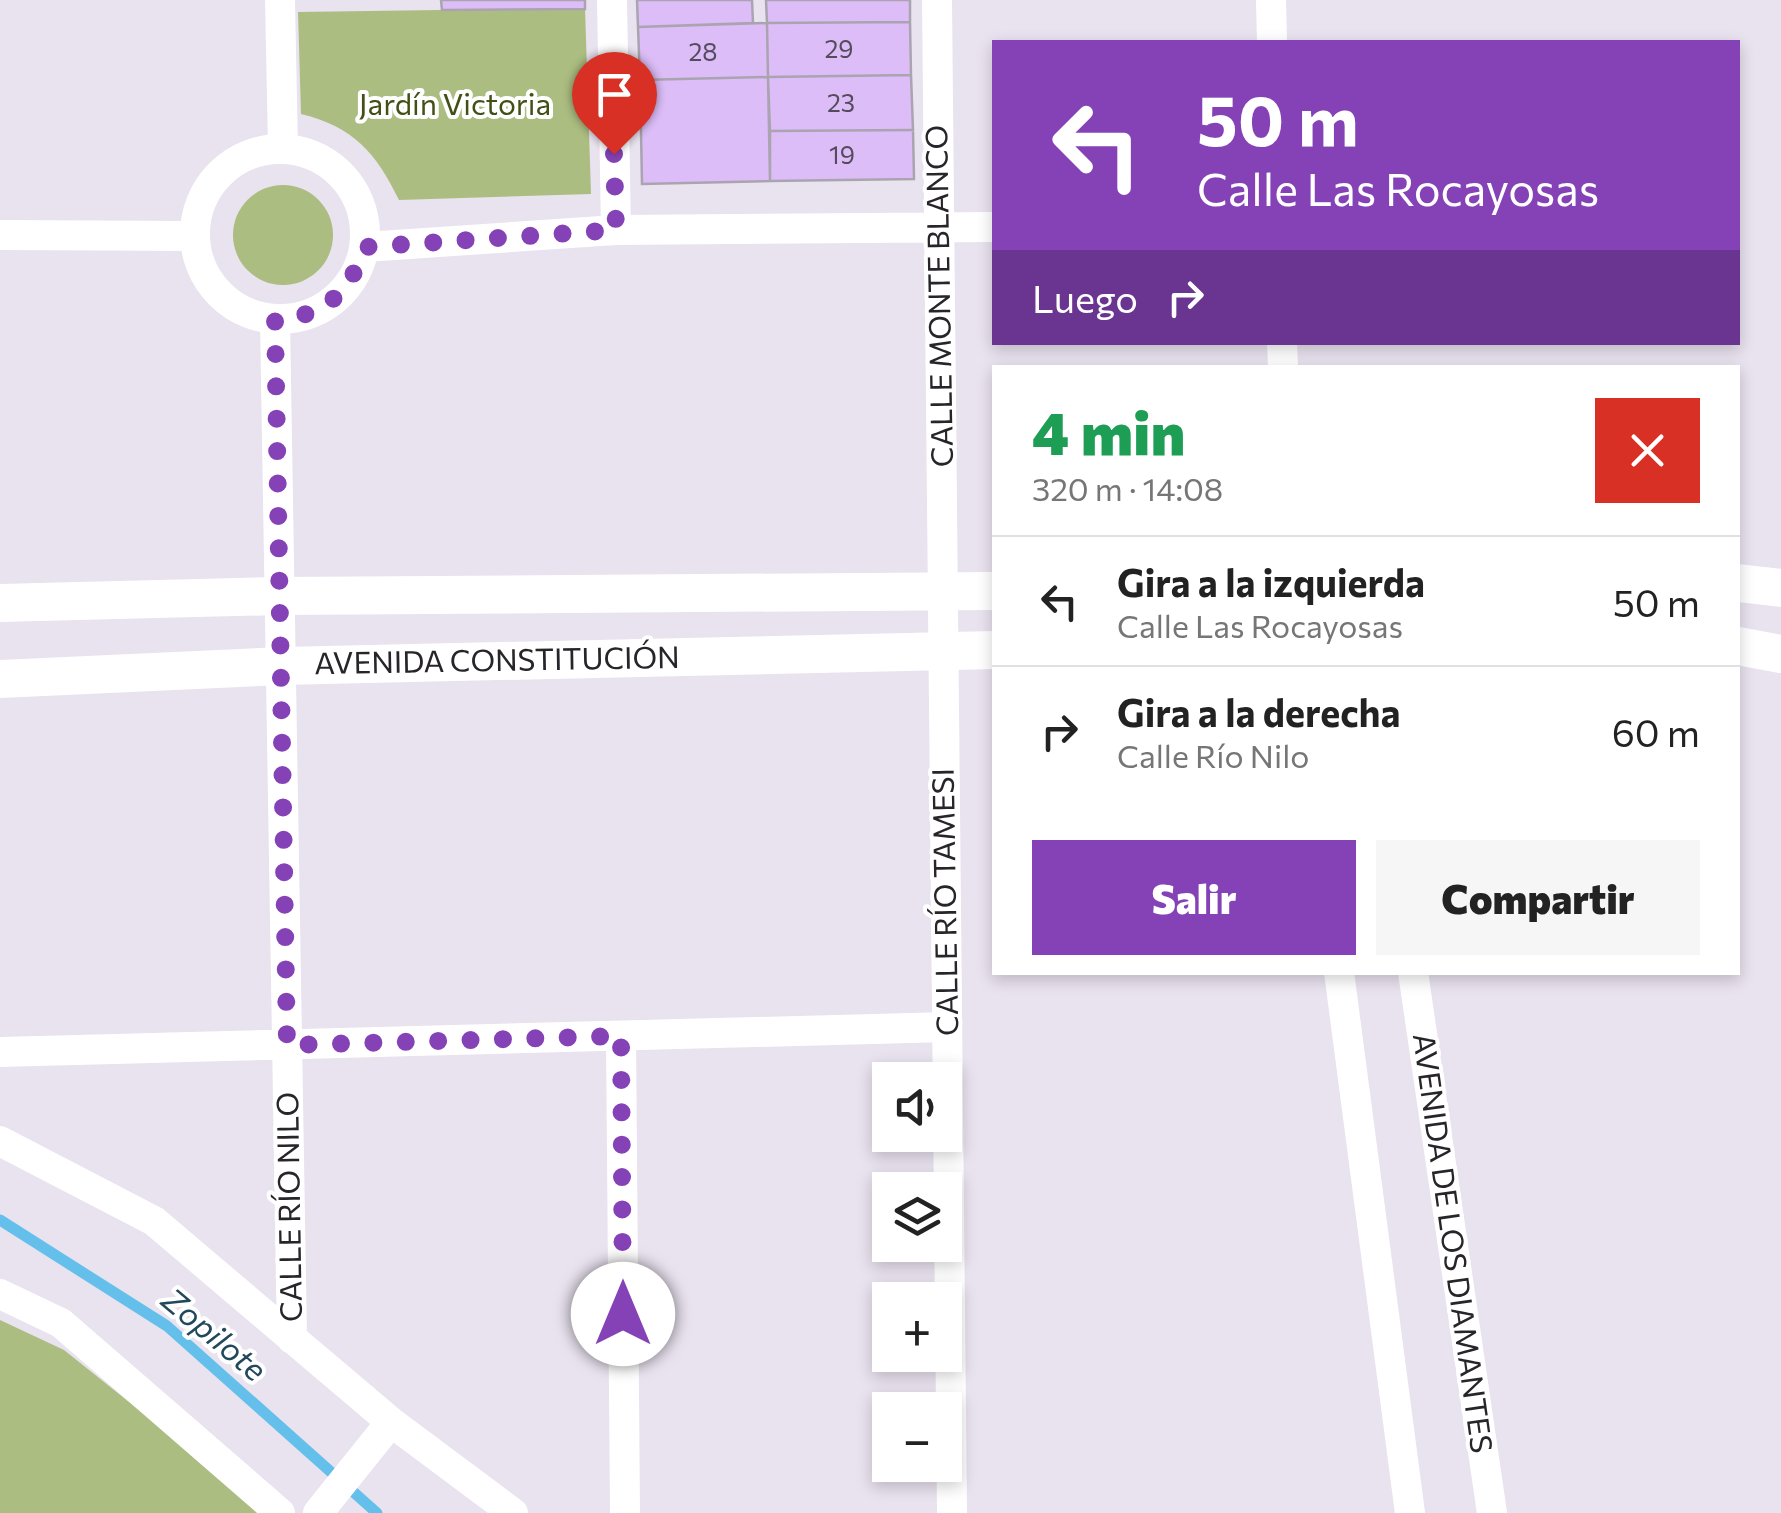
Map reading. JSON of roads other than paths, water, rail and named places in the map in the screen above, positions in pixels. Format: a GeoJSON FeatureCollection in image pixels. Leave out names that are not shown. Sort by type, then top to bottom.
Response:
{"type":"FeatureCollection","features":[{"type":"Feature","properties":{"kind":"street"},"geometry":{"type":"LineString","coordinates":[[280,0],[283,148]]}},
{"type":"Feature","properties":{"kind":"street"},"geometry":{"type":"LineString","coordinates":[[612,0],[616,230]]}},
{"type":"Feature","properties":{"kind":"street","name":"CALLE MONTE BLANCO"},"geometry":{"type":"LineString","coordinates":[[937,0],[942,592]]}},
{"type":"Feature","properties":{"kind":"street"},"geometry":{"type":"LineString","coordinates":[[1271,0],[1272,40]]}},
{"type":"Feature","properties":{"kind":"street"},"geometry":{"type":"LineString","coordinates":[[283,148],[312,154],[337,170],[355,193],[364,221],[365,247],[357,271],[343,292],[324,309],[300,318],[275,320],[250,315],[219,293],[198,262],[194,236],[198,209],[210,183],[220,173],[255,152],[283,148]]}},
{"type":"Feature","properties":{"kind":"street"},"geometry":{"type":"LineString","coordinates":[[365,247],[616,230],[992,226]]}},
{"type":"Feature","properties":{"kind":"street"},"geometry":{"type":"LineString","coordinates":[[0,235],[194,236]]}},
{"type":"Feature","properties":{"kind":"street","name":"CALLE RÍO NILO"},"geometry":{"type":"LineString","coordinates":[[275,320],[292,1339]]}},
{"type":"Feature","properties":{"kind":"street"},"geometry":{"type":"LineString","coordinates":[[1740,582],[1781,588]]}},
{"type":"Feature","properties":{"kind":"street","name":"CALLE RÍO TAMESI"},"geometry":{"type":"LineString","coordinates":[[942,592],[952,1513]]}},
{"type":"Feature","properties":{"kind":"street"},"geometry":{"type":"LineString","coordinates":[[0,603],[279,596],[992,592]]}},
{"type":"Feature","properties":{"kind":"street"},"geometry":{"type":"LineString","coordinates":[[1740,646],[1781,654]]}},
{"type":"Feature","properties":{"kind":"street","name":"AVENIDA CONSTITUCIÓN"},"geometry":{"type":"LineString","coordinates":[[0,679],[281,666],[992,650]]}},
{"type":"Feature","properties":{"kind":"street"},"geometry":{"type":"LineString","coordinates":[[1339,975],[1410,1513]]}},
{"type":"Feature","properties":{"kind":"street","name":"AVENIDA DE LOS DIAMANTES"},"geometry":{"type":"LineString","coordinates":[[1412,975],[1492,1513]]}},
{"type":"Feature","properties":{"kind":"street"},"geometry":{"type":"LineString","coordinates":[[0,1052],[947,1027]]}},
{"type":"Feature","properties":{"kind":"street"},"geometry":{"type":"LineString","coordinates":[[621,1036],[625,1513]]}},
{"type":"Feature","properties":{"kind":"street"},"geometry":{"type":"LineString","coordinates":[[0,1141],[154,1222],[391,1422],[513,1513]]}},
{"type":"Feature","properties":{"kind":"street"},"geometry":{"type":"LineString","coordinates":[[0,1294],[61,1323],[280,1513]]}},
{"type":"Feature","properties":{"kind":"street"},"geometry":{"type":"LineString","coordinates":[[323,1507],[391,1422]]}},
{"type":"Feature","properties":{"kind":"waterway","name":"Zopilote"},"geometry":{"type":"LineString","coordinates":[[0,1220],[167,1326],[377,1513]]}},
{"type":"Feature","properties":{"kind":"park label","name":"Jardín Victoria"},"geometry":{"type":"Point","coordinates":[455,105]}}]}
